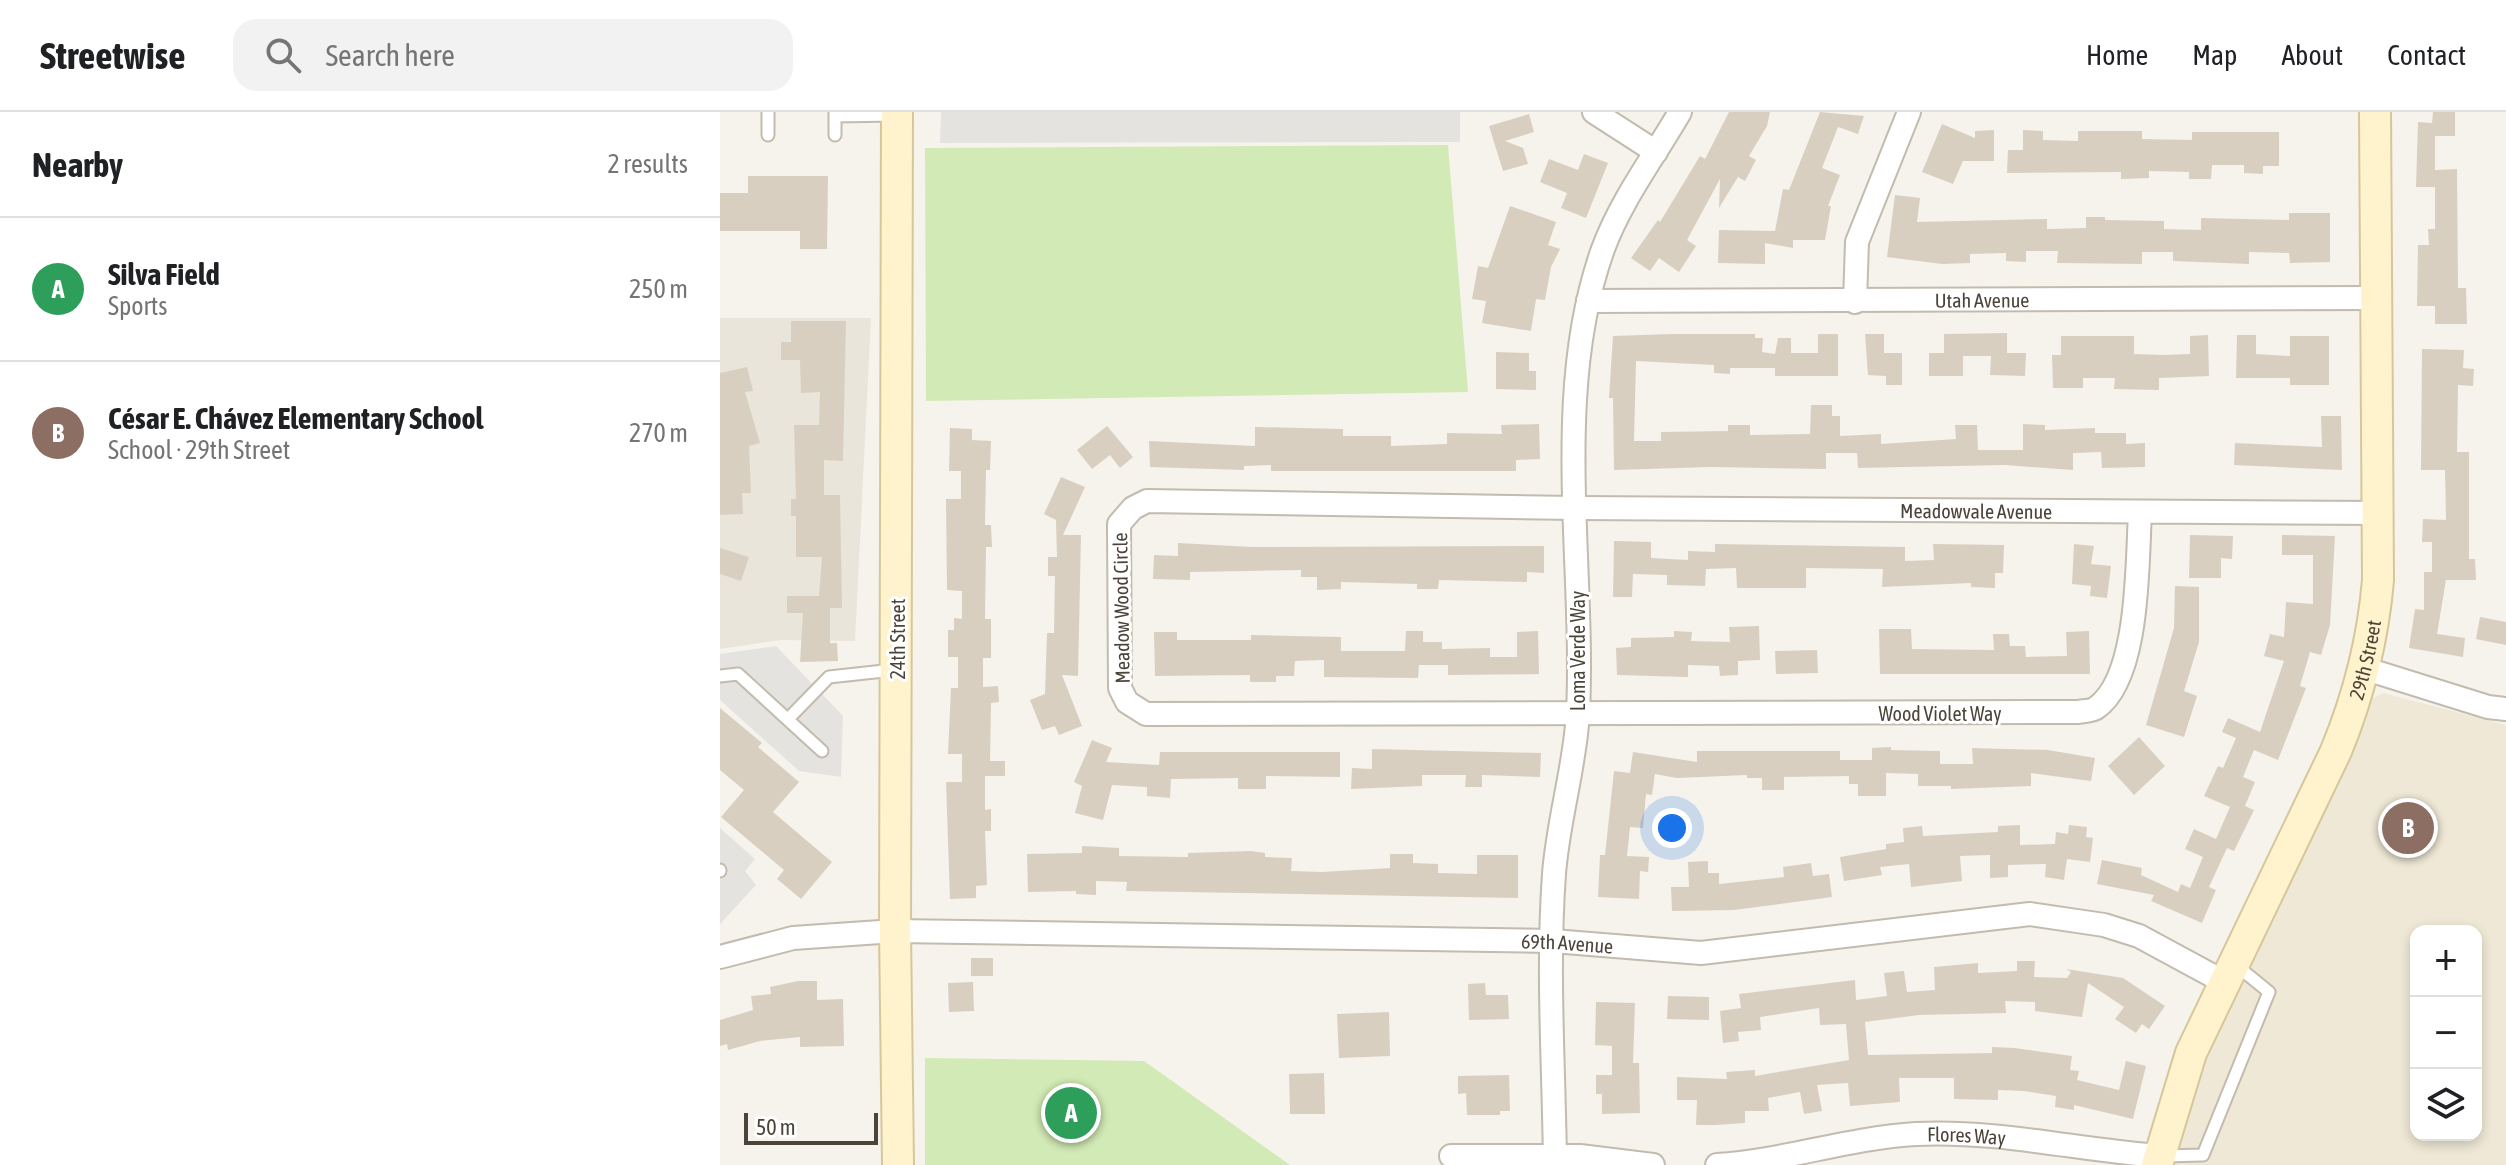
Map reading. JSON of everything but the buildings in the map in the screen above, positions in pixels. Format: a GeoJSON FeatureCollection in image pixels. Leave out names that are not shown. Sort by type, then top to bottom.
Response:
{"type":"FeatureCollection","features":[{"type":"Feature","properties":{"kind":"street"},"geometry":{"type":"LineString","coordinates":[[1594,112],[1656,152]]}},
{"type":"Feature","properties":{"kind":"street","name":"Loma Verde Way"},"geometry":{"type":"LineString","coordinates":[[1555,1160],[1554,873],[1578,714],[1577,385],[1588,301],[1614,225],[1680,112]]}},
{"type":"Feature","properties":{"kind":"street"},"geometry":{"type":"LineString","coordinates":[[1855,302],[1857,242],[1909,112]]}},
{"type":"Feature","properties":{"kind":"street","name":"29th Street"},"geometry":{"type":"LineString","coordinates":[[2158,1161],[2177,1091],[2229,972],[2336,751],[2351,713],[2375,612],[2378,513],[2375,112]]}},
{"type":"Feature","properties":{"kind":"street","name":"24th Street"},"geometry":{"type":"LineString","coordinates":[[897,114],[895,931],[898,1165]]}},
{"type":"Feature","properties":{"kind":"street","name":"Utah Avenue"},"geometry":{"type":"LineString","coordinates":[[1588,301],[2377,298]]}},
{"type":"Feature","properties":{"kind":"street","name":"Meadow Wood Circle"},"geometry":{"type":"LineString","coordinates":[[1576,508],[1147,501],[1133,508],[1119,524],[1117,544],[1120,688],[1127,702],[1146,714],[1578,714]]}},
{"type":"Feature","properties":{"kind":"street","name":"Meadowvale Avenue"},"geometry":{"type":"LineString","coordinates":[[1576,508],[2378,513]]}},
{"type":"Feature","properties":{"kind":"street","name":"Wood Violet Way"},"geometry":{"type":"LineString","coordinates":[[1578,714],[2078,712],[2095,709],[2116,685],[2132,624],[2140,513]]}},
{"type":"Feature","properties":{"kind":"street"},"geometry":{"type":"LineString","coordinates":[[2363,668],[2488,707],[2506,709]]}},
{"type":"Feature","properties":{"kind":"street","name":"69th Avenue"},"geometry":{"type":"LineString","coordinates":[[720,957],[793,938],[895,931],[1553,941],[1701,953],[2030,914],[2104,925],[2229,972]]}},
{"type":"Feature","properties":{"kind":"street","name":"Flores Way"},"geometry":{"type":"LineString","coordinates":[[1717,1165],[1776,1162],[1875,1138],[1954,1134],[2019,1138],[2158,1161]]}},
{"type":"Feature","properties":{"kind":"street"},"geometry":{"type":"LineString","coordinates":[[1451,1156],[1653,1165]]}},
{"type":"Feature","properties":{"kind":"lane"},"geometry":{"type":"LineString","coordinates":[[768,112],[768,135]]}},
{"type":"Feature","properties":{"kind":"lane"},"geometry":{"type":"LineString","coordinates":[[835,135],[835,114],[897,114]]}},
{"type":"Feature","properties":{"kind":"lane"},"geometry":{"type":"LineString","coordinates":[[788,719],[829,677],[897,670]]}},
{"type":"Feature","properties":{"kind":"lane"},"geometry":{"type":"LineString","coordinates":[[720,676],[738,674],[822,751]]}},
{"type":"Feature","properties":{"kind":"lane"},"geometry":{"type":"LineString","coordinates":[[2158,1161],[2203,1155],[2269,992],[2229,972]]}},
{"type":"Feature","properties":{"kind":"shaded area"},"geometry":{"type":"Polygon","coordinates":[[[941,112],[1460,112],[1460,142],[940,143],[941,112]]]}},
{"type":"Feature","properties":{"kind":"shaded area"},"geometry":{"type":"Polygon","coordinates":[[[720,318],[871,318],[855,641],[781,640],[720,649],[720,318]]]}},
{"type":"Feature","properties":{"kind":"shaded area"},"geometry":{"type":"Polygon","coordinates":[[[776,646],[843,716],[841,777],[799,771],[720,700],[720,654],[776,646]]]}},
{"type":"Feature","properties":{"kind":"shaded area"},"geometry":{"type":"Polygon","coordinates":[[[2383,693],[2506,725],[2506,1165],[2169,1165],[2217,1025],[2371,699],[2383,693]]]}},
{"type":"Feature","properties":{"kind":"shaded area"},"geometry":{"type":"Polygon","coordinates":[[[720,828],[755,859],[745,871],[756,885],[720,924],[720,828]]]}},
{"type":"Feature","properties":{"kind":"green space"},"geometry":{"type":"Polygon","coordinates":[[[1448,145],[1468,392],[926,401],[925,148],[1448,145]]]}},
{"type":"Feature","properties":{"kind":"green space"},"geometry":{"type":"Polygon","coordinates":[[[925,1058],[1144,1061],[1290,1165],[925,1165],[925,1058]]]}},
{"type":"Feature","properties":{"kind":"place","name":"César E. Chávez Elementary School"},"geometry":{"type":"Point","coordinates":[2408,828]}},
{"type":"Feature","properties":{"kind":"place","name":"Silva Field"},"geometry":{"type":"Point","coordinates":[1071,1113]}}]}
